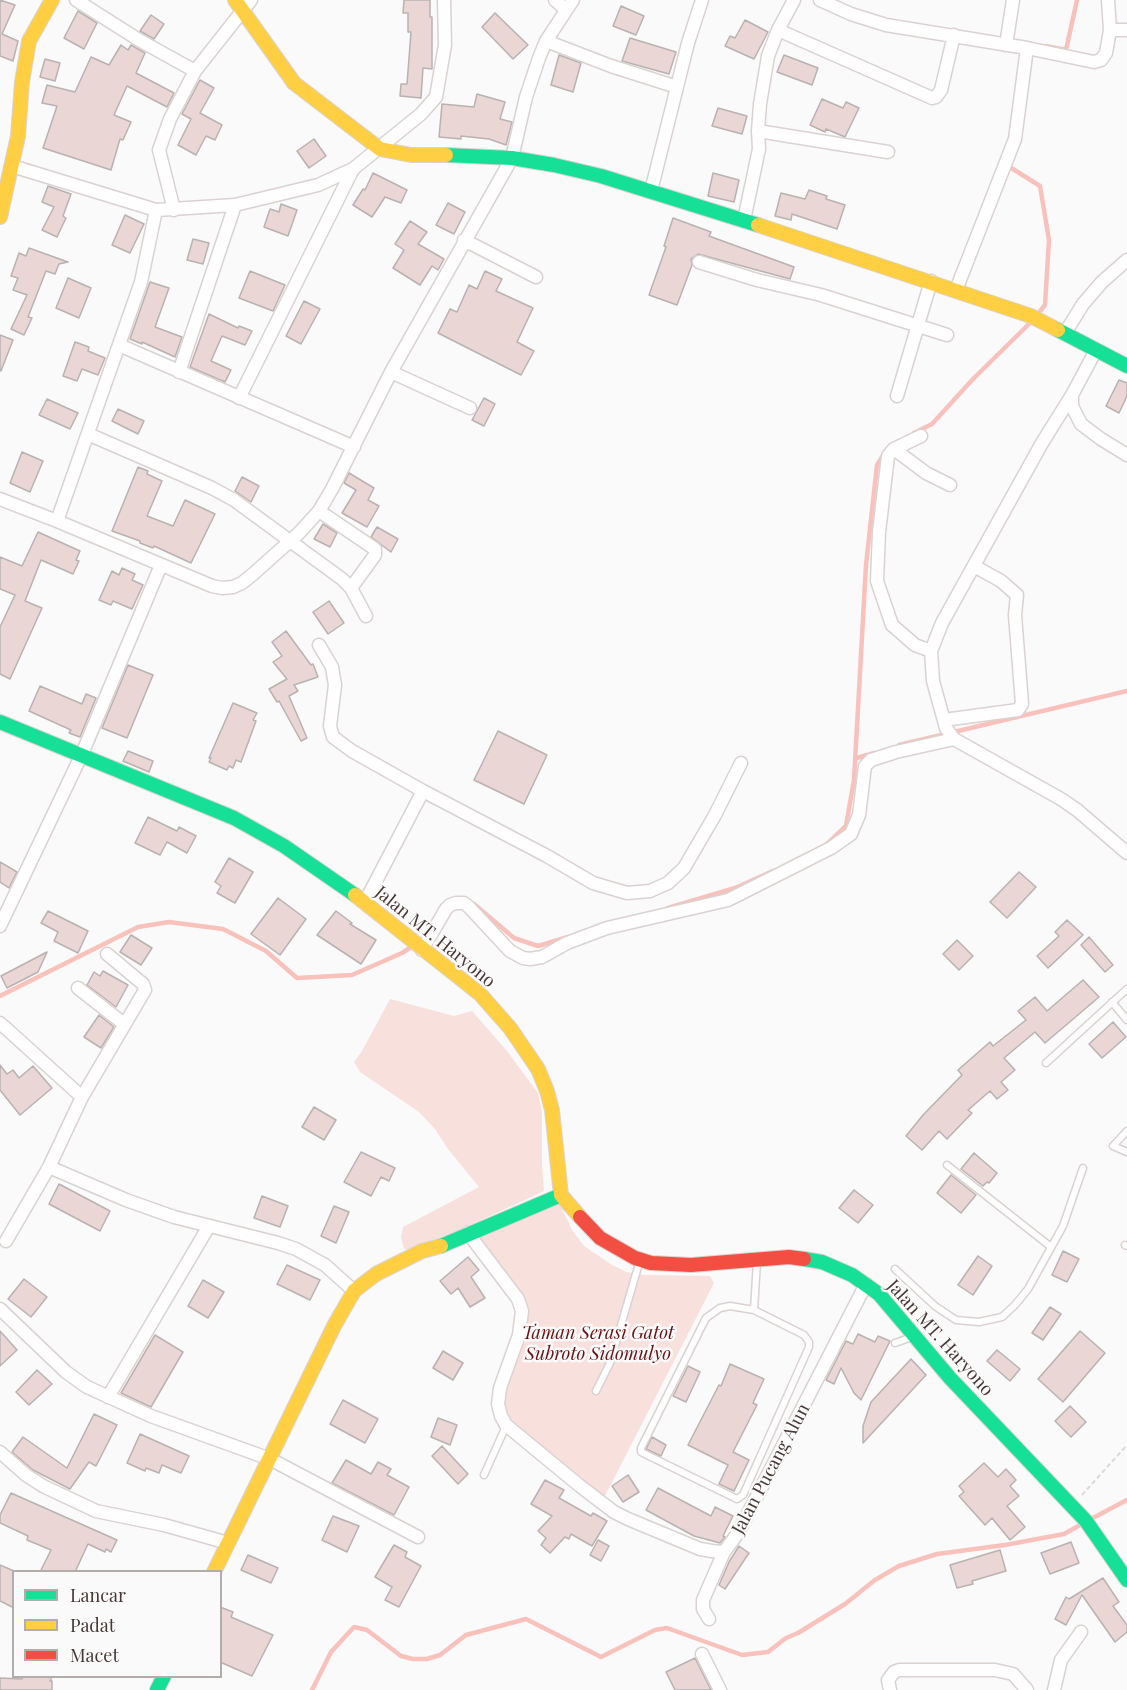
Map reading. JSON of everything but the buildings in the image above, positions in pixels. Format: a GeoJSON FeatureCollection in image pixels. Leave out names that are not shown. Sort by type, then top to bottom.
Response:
{"type":"FeatureCollection","features":[{"type":"Feature","properties":{"kind":"street"},"geometry":{"type":"LineString","coordinates":[[0,217],[12,166],[29,41],[52,0]]}},
{"type":"Feature","properties":{"kind":"street"},"geometry":{"type":"LineString","coordinates":[[76,0],[139,40],[195,71]]}},
{"type":"Feature","properties":{"kind":"street"},"geometry":{"type":"LineString","coordinates":[[12,166],[156,210],[235,205],[318,185],[353,169],[429,107],[435,97],[445,45],[444,0]]}},
{"type":"Feature","properties":{"kind":"street"},"geometry":{"type":"LineString","coordinates":[[0,499],[212,586],[222,588],[242,583],[299,533],[319,511],[391,372],[512,158],[528,89],[546,41],[570,5],[555,0]]}},
{"type":"Feature","properties":{"kind":"street"},"geometry":{"type":"LineString","coordinates":[[651,191],[702,0]]}},
{"type":"Feature","properties":{"kind":"street"},"geometry":{"type":"LineString","coordinates":[[744,219],[759,149],[758,132],[768,56],[778,30],[794,0]]}},
{"type":"Feature","properties":{"kind":"street"},"geometry":{"type":"LineString","coordinates":[[820,0],[850,14],[886,25],[954,35],[1094,62],[1101,60],[1106,53],[1110,30],[1108,0]]}},
{"type":"Feature","properties":{"kind":"street"},"geometry":{"type":"LineString","coordinates":[[1006,45],[1013,0]]}},
{"type":"Feature","properties":{"kind":"street"},"geometry":{"type":"LineString","coordinates":[[174,210],[159,150],[170,119],[195,71],[243,4],[294,83],[380,149],[411,155],[477,155],[512,158],[554,165],[651,191],[744,219],[1031,316],[1127,366]]}},
{"type":"Feature","properties":{"kind":"street"},"geometry":{"type":"LineString","coordinates":[[778,30],[932,98],[936,97],[941,90],[954,35]]}},
{"type":"Feature","properties":{"kind":"street"},"geometry":{"type":"LineString","coordinates":[[1110,30],[1127,30]]}},
{"type":"Feature","properties":{"kind":"street"},"geometry":{"type":"LineString","coordinates":[[546,41],[611,66],[677,87]]}},
{"type":"Feature","properties":{"kind":"street"},"geometry":{"type":"LineString","coordinates":[[956,290],[1014,139],[1031,49]]}},
{"type":"Feature","properties":{"kind":"street"},"geometry":{"type":"LineString","coordinates":[[758,132],[888,152]]}},
{"type":"Feature","properties":{"kind":"street"},"geometry":{"type":"LineString","coordinates":[[239,398],[353,169]]}},
{"type":"Feature","properties":{"kind":"street"},"geometry":{"type":"LineString","coordinates":[[179,372],[235,205]]}},
{"type":"Feature","properties":{"kind":"street"},"geometry":{"type":"LineString","coordinates":[[57,521],[141,282],[156,210]]}},
{"type":"Feature","properties":{"kind":"street"},"geometry":{"type":"LineString","coordinates":[[464,240],[536,277]]}},
{"type":"Feature","properties":{"kind":"street"},"geometry":{"type":"LineString","coordinates":[[1065,333],[1083,304],[1102,282],[1127,260]]}},
{"type":"Feature","properties":{"kind":"street"},"geometry":{"type":"LineString","coordinates":[[699,262],[757,280],[813,293],[947,335]]}},
{"type":"Feature","properties":{"kind":"street"},"geometry":{"type":"LineString","coordinates":[[897,396],[931,282]]}},
{"type":"Feature","properties":{"kind":"street"},"geometry":{"type":"LineString","coordinates":[[118,345],[354,447]]}},
{"type":"Feature","properties":{"kind":"street"},"geometry":{"type":"LineString","coordinates":[[1096,350],[942,623],[931,651],[933,681],[949,731],[1061,799],[1127,853]]}},
{"type":"Feature","properties":{"kind":"street"},"geometry":{"type":"LineString","coordinates":[[391,372],[470,408]]}},
{"type":"Feature","properties":{"kind":"street"},"geometry":{"type":"LineString","coordinates":[[1072,395],[1075,415],[1081,424],[1127,455]]}},
{"type":"Feature","properties":{"kind":"street"},"geometry":{"type":"LineString","coordinates":[[88,435],[219,492],[248,510],[342,579],[351,588],[366,616]]}},
{"type":"Feature","properties":{"kind":"street"},"geometry":{"type":"LineString","coordinates":[[921,436],[894,449],[888,456],[876,581],[892,625],[915,645],[931,651]]}},
{"type":"Feature","properties":{"kind":"street"},"geometry":{"type":"LineString","coordinates":[[894,449],[926,473],[950,485]]}},
{"type":"Feature","properties":{"kind":"street"},"geometry":{"type":"LineString","coordinates":[[319,511],[375,549],[375,555],[351,588]]}},
{"type":"Feature","properties":{"kind":"street"},"geometry":{"type":"LineString","coordinates":[[0,926],[82,754],[161,565]]}},
{"type":"Feature","properties":{"kind":"street"},"geometry":{"type":"LineString","coordinates":[[422,950],[446,909],[456,903],[465,903],[470,907],[510,951],[530,959],[542,957],[567,943],[607,928],[728,900],[831,848],[851,834],[857,823],[865,766],[871,760],[949,731],[1018,710],[1022,704],[1016,615],[1017,595],[1001,581],[974,566]]}},
{"type":"Feature","properties":{"kind":"street"},"geometry":{"type":"LineString","coordinates":[[319,645],[332,668],[335,685],[330,726],[333,737],[352,751],[423,791],[547,856],[593,883],[627,893],[650,891],[668,883],[684,868],[715,815],[741,763]]}},
{"type":"Feature","properties":{"kind":"street","name":"Jalan MT. Haryono"},"geometry":{"type":"LineString","coordinates":[[0,722],[234,818],[284,846],[344,886],[480,994],[510,1028],[538,1069],[547,1091],[552,1110],[561,1195],[600,1238],[640,1260],[661,1264],[691,1265],[789,1257],[822,1262],[866,1284],[879,1294],[950,1378],[1086,1521],[1127,1580]]}},
{"type":"Feature","properties":{"kind":"street"},"geometry":{"type":"LineString","coordinates":[[365,902],[423,791]]}},
{"type":"Feature","properties":{"kind":"street"},"geometry":{"type":"LineString","coordinates":[[2,1242],[49,1167],[82,1097],[144,992],[145,987],[107,954]]}},
{"type":"Feature","properties":{"kind":"street"},"geometry":{"type":"LineString","coordinates":[[78,988],[124,1024]]}},
{"type":"Feature","properties":{"kind":"street"},"geometry":{"type":"LineString","coordinates":[[0,1023],[82,1097]]}},
{"type":"Feature","properties":{"kind":"street"},"geometry":{"type":"LineString","coordinates":[[49,1167],[126,1200],[209,1226],[296,1249],[325,1265],[354,1291]]}},
{"type":"Feature","properties":{"kind":"street"},"geometry":{"type":"LineString","coordinates":[[215,1570],[334,1326],[354,1291],[376,1275],[422,1251],[445,1245],[468,1233],[561,1195]]}},
{"type":"Feature","properties":{"kind":"street"},"geometry":{"type":"LineString","coordinates":[[108,1398],[209,1226]]}},
{"type":"Feature","properties":{"kind":"street"},"geometry":{"type":"LineString","coordinates":[[468,1233],[518,1299],[522,1311],[519,1335],[500,1388],[498,1404],[506,1425]]}},
{"type":"Feature","properties":{"kind":"street","name":"Jalan Pucang Alun"},"geometry":{"type":"LineString","coordinates":[[506,1425],[614,1512],[700,1549],[724,1552],[738,1533],[866,1284]]}},
{"type":"Feature","properties":{"kind":"street"},"geometry":{"type":"LineString","coordinates":[[0,1309],[66,1372],[87,1387],[151,1416],[270,1459],[418,1537]]}},
{"type":"Feature","properties":{"kind":"street"},"geometry":{"type":"LineString","coordinates":[[0,1452],[26,1475],[43,1486],[96,1511],[164,1525],[228,1543]]}},
{"type":"Feature","properties":{"kind":"street"},"geometry":{"type":"LineString","coordinates":[[709,1619],[703,1600],[724,1552]]}},
{"type":"Feature","properties":{"kind":"street"},"geometry":{"type":"LineString","coordinates":[[1054,1690],[1061,1660],[1082,1632]]}},
{"type":"Feature","properties":{"kind":"street"},"geometry":{"type":"LineString","coordinates":[[702,1654],[720,1690]]}},
{"type":"Feature","properties":{"kind":"street"},"geometry":{"type":"LineString","coordinates":[[890,1690],[888,1680],[894,1672],[899,1670],[995,1670],[1013,1674],[1027,1690]]}},
{"type":"Feature","properties":{"kind":"lane"},"geometry":{"type":"LineString","coordinates":[[1046,1063],[1127,989]]}},
{"type":"Feature","properties":{"kind":"lane"},"geometry":{"type":"LineString","coordinates":[[1112,1002],[1127,1020]]}},
{"type":"Feature","properties":{"kind":"lane"},"geometry":{"type":"LineString","coordinates":[[1127,1131],[1113,1146],[1127,1152]]}},
{"type":"Feature","properties":{"kind":"lane"},"geometry":{"type":"LineString","coordinates":[[947,1165],[1050,1247]]}},
{"type":"Feature","properties":{"kind":"lane"},"geometry":{"type":"LineString","coordinates":[[895,1269],[942,1311],[956,1320],[979,1322],[1002,1317],[1028,1289],[1063,1226],[1083,1168]]}},
{"type":"Feature","properties":{"kind":"lane"},"geometry":{"type":"LineString","coordinates":[[596,1391],[610,1363],[640,1260]]}},
{"type":"Feature","properties":{"kind":"lane"},"geometry":{"type":"LineString","coordinates":[[754,1310],[757,1260]]}},
{"type":"Feature","properties":{"kind":"lane"},"geometry":{"type":"LineString","coordinates":[[729,1306],[754,1310],[804,1335],[809,1342],[743,1495],[737,1499],[641,1452],[641,1448],[706,1317],[720,1308],[729,1306]]}},
{"type":"Feature","properties":{"kind":"lane"},"geometry":{"type":"LineString","coordinates":[[895,1343],[914,1336]]}},
{"type":"Feature","properties":{"kind":"lane"},"geometry":{"type":"LineString","coordinates":[[484,1475],[506,1425]]}},
{"type":"Feature","properties":{"kind":"path"},"geometry":{"type":"LineString","coordinates":[[1072,1506],[1127,1445]]}},
{"type":"Feature","properties":{"kind":"green space"},"geometry":{"type":"Polygon","coordinates":[[[390,999],[454,1016],[472,1011],[507,1051],[538,1093],[542,1112],[544,1191],[414,1251],[404,1249],[401,1237],[403,1227],[479,1187],[435,1129],[419,1112],[360,1072],[354,1062],[390,999]]]}},
{"type":"Feature","properties":{"kind":"green space","name":"Taman Serasi Gatot Subroto Sidomulyo"},"geometry":{"type":"Polygon","coordinates":[[[558,1200],[572,1230],[584,1246],[612,1265],[627,1272],[645,1275],[710,1276],[714,1283],[604,1498],[513,1425],[501,1407],[509,1371],[520,1296],[471,1236],[558,1200]]]}},
{"type":"Feature","properties":{"kind":"waterway"},"geometry":{"type":"LineString","coordinates":[[1046,46],[1066,50],[1077,0]]}},
{"type":"Feature","properties":{"kind":"waterway"},"geometry":{"type":"LineString","coordinates":[[1009,163],[1008,166],[1040,186],[1049,240],[1045,305],[1037,315]]}},
{"type":"Feature","properties":{"kind":"waterway"},"geometry":{"type":"LineString","coordinates":[[914,433],[932,424],[973,379],[1031,322]]}},
{"type":"Feature","properties":{"kind":"waterway"},"geometry":{"type":"LineString","coordinates":[[826,845],[846,826],[854,780],[866,565],[877,465],[884,454]]}},
{"type":"Feature","properties":{"kind":"waterway"},"geometry":{"type":"LineString","coordinates":[[899,745],[1127,691]]}},
{"type":"Feature","properties":{"kind":"waterway"},"geometry":{"type":"LineString","coordinates":[[857,758],[874,753]]}},
{"type":"Feature","properties":{"kind":"waterway"},"geometry":{"type":"LineString","coordinates":[[668,908],[735,888],[773,871]]}},
{"type":"Feature","properties":{"kind":"waterway"},"geometry":{"type":"LineString","coordinates":[[474,904],[514,938],[538,946],[568,937]]}},
{"type":"Feature","properties":{"kind":"waterway"},"geometry":{"type":"LineString","coordinates":[[0,996],[138,927],[169,922],[223,929],[266,951],[297,978],[352,975],[413,946]]}},
{"type":"Feature","properties":{"kind":"waterway"},"geometry":{"type":"LineString","coordinates":[[1089,1520],[1127,1500]]}},
{"type":"Feature","properties":{"kind":"waterway"},"geometry":{"type":"LineString","coordinates":[[312,1690],[331,1652],[354,1627],[367,1630],[401,1656],[413,1659],[427,1659],[440,1655],[466,1635],[526,1619],[601,1657],[655,1630],[667,1628],[742,1655],[768,1652],[786,1638],[845,1604],[875,1580],[899,1566],[937,1554],[1064,1534],[1082,1524]]}},
{"type":"Feature","properties":{"kind":"traffic: fast"},"geometry":{"type":"LineString","coordinates":[[446,155],[512,158],[554,165],[601,176],[758,225]]}},
{"type":"Feature","properties":{"kind":"traffic: fast"},"geometry":{"type":"LineString","coordinates":[[1058,330],[1127,366]]}},
{"type":"Feature","properties":{"kind":"traffic: fast"},"geometry":{"type":"LineString","coordinates":[[0,722],[234,818],[284,846],[355,895]]}},
{"type":"Feature","properties":{"kind":"traffic: fast"},"geometry":{"type":"LineString","coordinates":[[441,1246],[561,1195]]}},
{"type":"Feature","properties":{"kind":"traffic: fast"},"geometry":{"type":"LineString","coordinates":[[804,1259],[822,1262],[852,1275],[879,1294],[950,1378],[1086,1521],[1127,1580]]}},
{"type":"Feature","properties":{"kind":"traffic: fast"},"geometry":{"type":"LineString","coordinates":[[157,1690],[163,1678]]}},
{"type":"Feature","properties":{"kind":"traffic: slow"},"geometry":{"type":"LineString","coordinates":[[0,217],[18,136],[22,82],[29,41],[52,0]]}},
{"type":"Feature","properties":{"kind":"traffic: slow"},"geometry":{"type":"LineString","coordinates":[[235,0],[294,83],[380,149],[411,155],[446,155]]}},
{"type":"Feature","properties":{"kind":"traffic: slow"},"geometry":{"type":"LineString","coordinates":[[758,225],[1031,316],[1058,330]]}},
{"type":"Feature","properties":{"kind":"traffic: slow"},"geometry":{"type":"LineString","coordinates":[[355,895],[480,994],[510,1028],[538,1069],[547,1091],[552,1110],[561,1195],[580,1217]]}},
{"type":"Feature","properties":{"kind":"traffic: slow"},"geometry":{"type":"LineString","coordinates":[[215,1570],[334,1326],[354,1291],[376,1274],[422,1251],[441,1246]]}},
{"type":"Feature","properties":{"kind":"traffic: jam"},"geometry":{"type":"LineString","coordinates":[[580,1217],[600,1238],[635,1258],[651,1263],[691,1265],[789,1257],[804,1259]]}}]}
